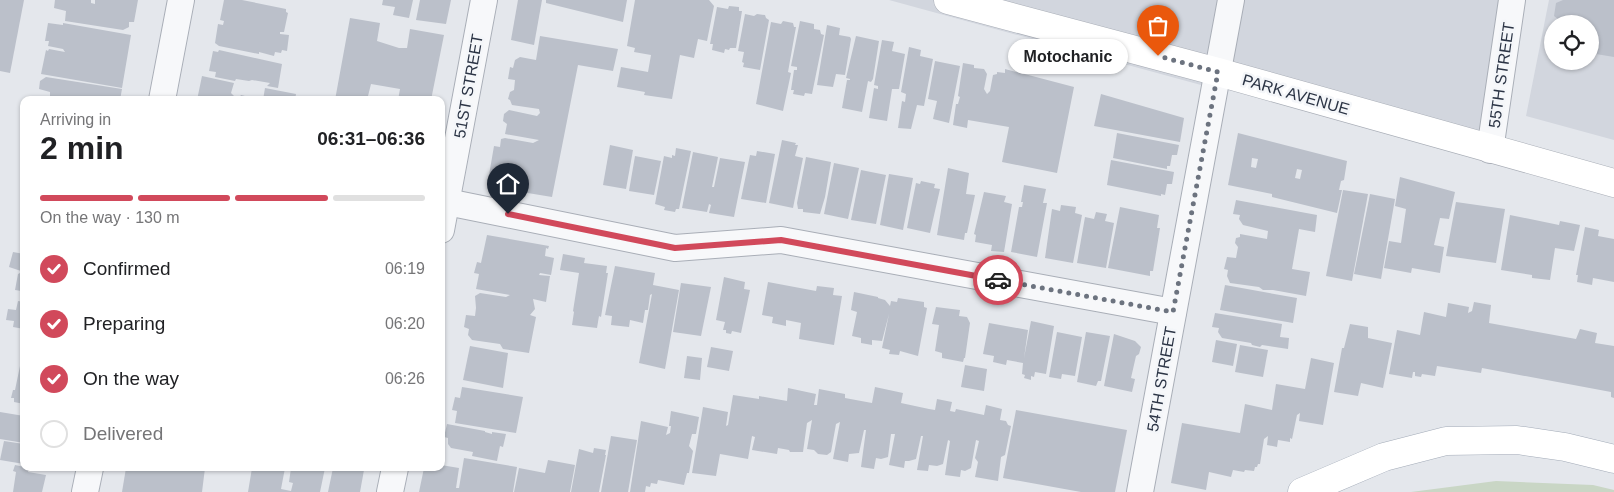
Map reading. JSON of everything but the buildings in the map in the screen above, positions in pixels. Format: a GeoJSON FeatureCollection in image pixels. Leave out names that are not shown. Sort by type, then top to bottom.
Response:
{"type":"FeatureCollection","features":[{"type":"Feature","properties":{"kind":"main road","name":"PARK AVENUE"},"geometry":{"type":"LineString","coordinates":[[948,0],[1218,72],[1490,150],[1614,183]]}},
{"type":"Feature","properties":{"kind":"main road"},"geometry":{"type":"LineString","coordinates":[[1302,492],[1384,457],[1446,441],[1518,440],[1565,447],[1614,459]]}},
{"type":"Feature","properties":{"kind":"street"},"geometry":{"type":"LineString","coordinates":[[163,96],[181,0]]}},
{"type":"Feature","properties":{"kind":"street","name":"51ST STREET"},"geometry":{"type":"LineString","coordinates":[[445,211],[484,0]]}},
{"type":"Feature","properties":{"kind":"street","name":"54TH STREET"},"geometry":{"type":"LineString","coordinates":[[1140,492],[1231,0]]}},
{"type":"Feature","properties":{"kind":"street","name":"55TH STREET"},"geometry":{"type":"LineString","coordinates":[[1490,150],[1512,0]]}},
{"type":"Feature","properties":{"kind":"street"},"geometry":{"type":"LineString","coordinates":[[447,202],[675,248],[781,240],[1173,312]]}},
{"type":"Feature","properties":{"kind":"street"},"geometry":{"type":"LineString","coordinates":[[85,492],[89,471]]}},
{"type":"Feature","properties":{"kind":"street"},"geometry":{"type":"LineString","coordinates":[[390,492],[394,471]]}},
{"type":"Feature","properties":{"kind":"shaded area"},"geometry":{"type":"Polygon","coordinates":[[[889,0],[1229,0],[1212,88],[889,0]]]}},
{"type":"Feature","properties":{"kind":"shaded area"},"geometry":{"type":"Polygon","coordinates":[[[1231,0],[1516,0],[1490,150],[1218,72],[1231,0]]]}},
{"type":"Feature","properties":{"kind":"shaded area"},"geometry":{"type":"Polygon","coordinates":[[[1549,0],[1614,0],[1614,140],[1526,116],[1544,25],[1544,70],[1599,70],[1599,15],[1546,15],[1549,0]]]}},
{"type":"Feature","properties":{"kind":"green space"},"geometry":{"type":"Polygon","coordinates":[[[1496,481],[1593,485],[1614,490],[1614,492],[1411,492],[1496,481]]]}},
{"type":"Feature","properties":{"kind":"way so far"},"geometry":{"type":"LineString","coordinates":[[998,280],[1173,312],[1218,72],[1158,56]]}},
{"type":"Feature","properties":{"kind":"place","name":"Motochanic"},"geometry":{"type":"Point","coordinates":[1158,56]}},
{"type":"Feature","properties":{"kind":"route"},"geometry":{"type":"LineString","coordinates":[[508,214],[675,248],[781,240],[998,280]]}}]}
